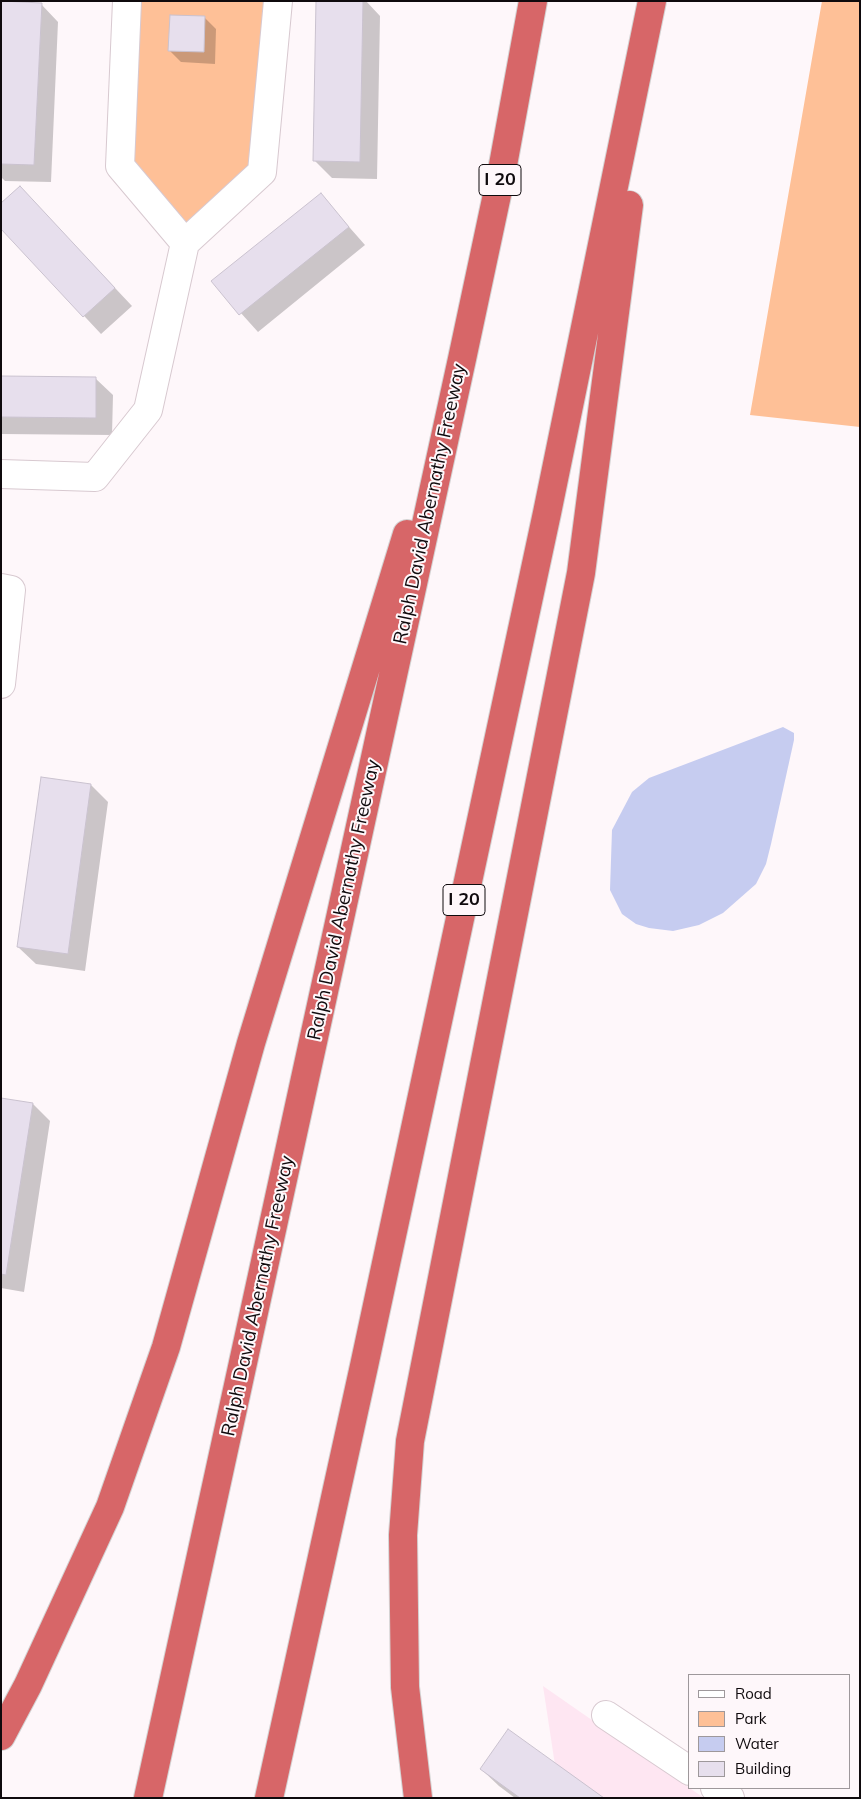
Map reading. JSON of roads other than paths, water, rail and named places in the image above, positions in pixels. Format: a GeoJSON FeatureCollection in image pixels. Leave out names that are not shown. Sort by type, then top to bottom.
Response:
{"type":"FeatureCollection","features":[{"type":"Feature","properties":{"kind":"highway","name":"Ralph David Abernathy Freeway"},"geometry":{"type":"LineString","coordinates":[[148,1798],[462,359],[501,176],[533,1]]}},
{"type":"Feature","properties":{"kind":"highway"},"geometry":{"type":"LineString","coordinates":[[418,1798],[405,1687],[403,1535],[410,1441],[581,573],[654,1]]}},
{"type":"Feature","properties":{"kind":"highway","name":"I 20"},"geometry":{"type":"LineString","coordinates":[[269,1798],[364,1366],[545,522],[654,1]]}},
{"type":"Feature","properties":{"kind":"highway"},"geometry":{"type":"LineString","coordinates":[[1,1736],[28,1685],[110,1507],[166,1347],[251,1044],[462,359]]}},
{"type":"Feature","properties":{"kind":"street"},"geometry":{"type":"LineString","coordinates":[[127,1],[120,166],[184,243]]}},
{"type":"Feature","properties":{"kind":"street"},"geometry":{"type":"LineString","coordinates":[[1,474],[95,477],[148,410],[184,243],[262,172],[278,1]]}},
{"type":"Feature","properties":{"kind":"street"},"geometry":{"type":"LineString","coordinates":[[1,588],[11,590],[1,684]]}},
{"type":"Feature","properties":{"kind":"street"},"geometry":{"type":"LineString","coordinates":[[606,1715],[688,1770]]}},
{"type":"Feature","properties":{"kind":"street"},"geometry":{"type":"LineString","coordinates":[[716,1789],[730,1798]]}},
{"type":"Feature","properties":{"kind":"water"},"geometry":{"type":"Polygon","coordinates":[[[783,727],[794,733],[794,740],[766,864],[756,884],[723,913],[699,925],[673,931],[649,928],[636,924],[622,914],[610,890],[612,830],[632,792],[649,778],[783,727]]]}}]}
